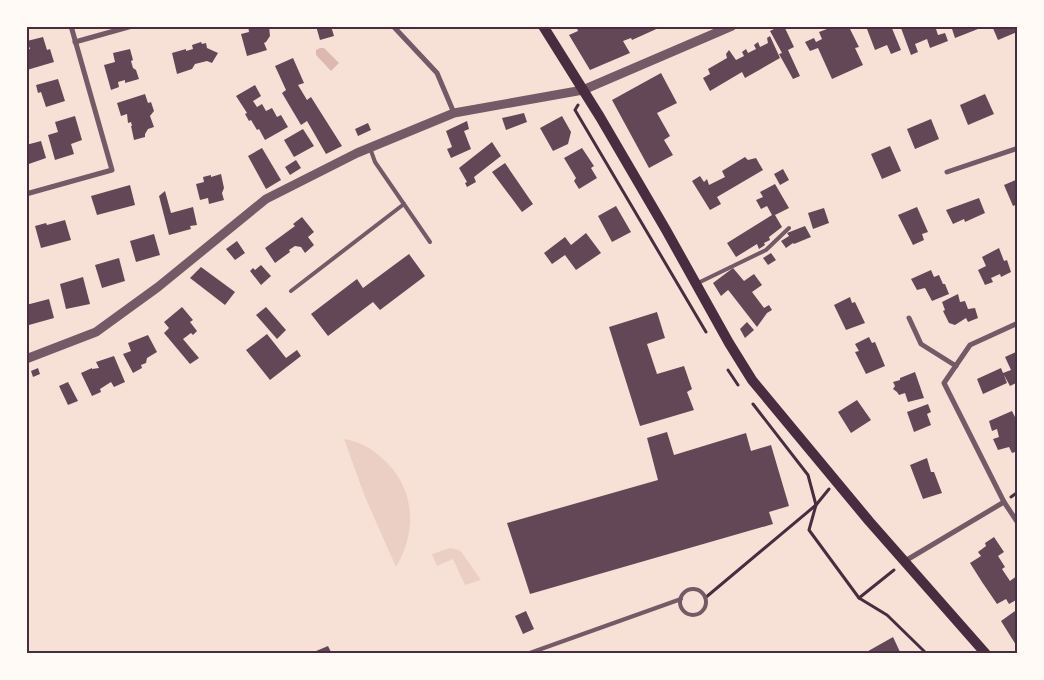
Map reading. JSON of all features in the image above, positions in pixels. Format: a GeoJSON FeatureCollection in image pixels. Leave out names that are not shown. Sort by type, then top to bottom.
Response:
{"type":"FeatureCollection","features":[{"type":"Feature","properties":{"kind":"main road"},"geometry":{"type":"LineString","coordinates":[[543,26],[583,90],[752,380],[905,562],[986,654]]}},
{"type":"Feature","properties":{"kind":"street"},"geometry":{"type":"LineString","coordinates":[[26,194],[112,170],[71,26]]}},
{"type":"Feature","properties":{"kind":"street"},"geometry":{"type":"LineString","coordinates":[[75,42],[132,26]]}},
{"type":"Feature","properties":{"kind":"street"},"geometry":{"type":"LineString","coordinates":[[393,26],[437,73],[454,113]]}},
{"type":"Feature","properties":{"kind":"street"},"geometry":{"type":"LineString","coordinates":[[26,359],[96,332],[158,287],[266,199],[370,148],[454,113],[583,90],[732,26]]}},
{"type":"Feature","properties":{"kind":"street"},"geometry":{"type":"LineString","coordinates":[[947,172],[1018,148]]}},
{"type":"Feature","properties":{"kind":"street"},"geometry":{"type":"LineString","coordinates":[[909,318],[920,344],[956,366]]}},
{"type":"Feature","properties":{"kind":"street"},"geometry":{"type":"LineString","coordinates":[[1018,323],[970,345],[944,382],[1004,502],[1018,523]]}},
{"type":"Feature","properties":{"kind":"street"},"geometry":{"type":"LineString","coordinates":[[905,562],[1004,502]]}},
{"type":"Feature","properties":{"kind":"lane"},"geometry":{"type":"LineString","coordinates":[[370,148],[375,162],[430,242]]}},
{"type":"Feature","properties":{"kind":"lane"},"geometry":{"type":"LineString","coordinates":[[291,291],[404,204]]}},
{"type":"Feature","properties":{"kind":"lane"},"geometry":{"type":"LineString","coordinates":[[696,284],[766,250],[788,228]]}},
{"type":"Feature","properties":{"kind":"lane"},"geometry":{"type":"LineString","coordinates":[[692,589],[700,591],[705,598],[706,606],[700,613],[692,615],[682,608],[681,599],[684,593],[692,589]]}},
{"type":"Feature","properties":{"kind":"lane"},"geometry":{"type":"LineString","coordinates":[[527,654],[681,599]]}},
{"type":"Feature","properties":{"kind":"path"},"geometry":{"type":"LineString","coordinates":[[705,598],[816,505],[836,481]]}},
{"type":"Feature","properties":{"kind":"path"},"geometry":{"type":"LineString","coordinates":[[859,598],[905,562]]}},
{"type":"Feature","properties":{"kind":"path"},"geometry":{"type":"LineString","coordinates":[[868,603],[887,615],[927,654]]}},
{"type":"Feature","properties":{"kind":"shaded area"},"geometry":{"type":"Polygon","coordinates":[[[324,48],[339,63],[331,71],[316,55],[316,50],[324,48]]]}},
{"type":"Feature","properties":{"kind":"shaded area"},"geometry":{"type":"Polygon","coordinates":[[[344,439],[364,446],[382,458],[393,469],[407,495],[410,510],[408,538],[396,567],[365,497],[344,439]]]}},
{"type":"Feature","properties":{"kind":"shaded area"},"geometry":{"type":"Polygon","coordinates":[[[450,548],[459,550],[462,553],[481,580],[465,585],[453,559],[437,566],[432,554],[450,548]]]}},
{"type":"Feature","properties":{"kind":"building"},"geometry":{"type":"Polygon","coordinates":[[[248,26],[269,26],[270,36],[264,43],[267,50],[247,56],[241,34],[249,32],[248,26]]]}},
{"type":"Feature","properties":{"kind":"building"},"geometry":{"type":"Polygon","coordinates":[[[316,26],[331,26],[334,36],[320,40],[316,26]]]}},
{"type":"Feature","properties":{"kind":"building"},"geometry":{"type":"Polygon","coordinates":[[[576,26],[663,26],[632,40],[631,38],[623,41],[630,53],[590,70],[569,35],[578,31],[576,26]]]}},
{"type":"Feature","properties":{"kind":"building"},"geometry":{"type":"Polygon","coordinates":[[[784,26],[794,47],[788,50],[800,76],[793,79],[779,54],[782,53],[770,31],[784,26]]]}},
{"type":"Feature","properties":{"kind":"building"},"geometry":{"type":"Polygon","coordinates":[[[826,26],[849,27],[859,47],[855,48],[863,65],[832,79],[818,48],[810,51],[805,42],[814,38],[816,42],[822,39],[819,32],[827,29],[826,26]]]}},
{"type":"Feature","properties":{"kind":"building"},"geometry":{"type":"Polygon","coordinates":[[[874,26],[891,26],[901,50],[891,54],[887,45],[875,50],[867,29],[874,26]]]}},
{"type":"Feature","properties":{"kind":"building"},"geometry":{"type":"Polygon","coordinates":[[[905,26],[935,26],[938,35],[945,33],[948,41],[930,48],[927,39],[915,44],[918,52],[911,55],[901,28],[905,26]]]}},
{"type":"Feature","properties":{"kind":"building"},"geometry":{"type":"Polygon","coordinates":[[[951,26],[977,26],[978,29],[955,38],[951,26]]]}},
{"type":"Feature","properties":{"kind":"building"},"geometry":{"type":"Polygon","coordinates":[[[992,26],[1015,26],[1017,32],[998,40],[992,26]]]}},
{"type":"Feature","properties":{"kind":"building"},"geometry":{"type":"Polygon","coordinates":[[[770,36],[780,58],[745,78],[742,72],[710,91],[703,78],[710,74],[708,69],[727,58],[726,54],[729,50],[736,60],[744,56],[742,52],[746,49],[748,53],[756,49],[754,45],[758,42],[760,47],[768,43],[767,38],[770,36]]]}},
{"type":"Feature","properties":{"kind":"building"},"geometry":{"type":"Polygon","coordinates":[[[43,37],[47,50],[50,49],[54,62],[27,70],[26,50],[30,49],[27,41],[43,37]]]}},
{"type":"Feature","properties":{"kind":"building"},"geometry":{"type":"Polygon","coordinates":[[[201,42],[202,44],[206,43],[207,48],[218,53],[212,63],[207,61],[195,64],[192,69],[177,74],[172,53],[193,49],[192,45],[201,42]]]}},
{"type":"Feature","properties":{"kind":"building"},"geometry":{"type":"Polygon","coordinates":[[[130,49],[133,68],[136,70],[139,79],[125,83],[125,80],[118,82],[119,87],[111,90],[104,65],[115,62],[113,53],[130,49]]]}},
{"type":"Feature","properties":{"kind":"building"},"geometry":{"type":"Polygon","coordinates":[[[293,58],[304,83],[298,85],[307,100],[311,97],[342,146],[326,154],[307,121],[301,125],[282,93],[286,90],[275,66],[293,58]]]}},
{"type":"Feature","properties":{"kind":"building"},"geometry":{"type":"Polygon","coordinates":[[[661,73],[677,103],[657,113],[670,136],[664,140],[673,155],[649,168],[612,100],[661,73]]]}},
{"type":"Feature","properties":{"kind":"building"},"geometry":{"type":"Polygon","coordinates":[[[58,79],[65,101],[46,107],[41,92],[38,93],[36,85],[58,79]]]}},
{"type":"Feature","properties":{"kind":"building"},"geometry":{"type":"Polygon","coordinates":[[[255,85],[261,96],[253,101],[257,107],[262,104],[266,111],[272,108],[277,117],[281,115],[288,127],[265,140],[259,129],[257,130],[251,120],[249,121],[245,114],[247,113],[236,96],[255,85]]]}},
{"type":"Feature","properties":{"kind":"building"},"geometry":{"type":"Polygon","coordinates":[[[145,94],[148,103],[151,102],[154,111],[150,116],[154,127],[148,129],[145,137],[134,140],[131,122],[128,123],[127,114],[121,116],[117,103],[145,94]]]}},
{"type":"Feature","properties":{"kind":"building"},"geometry":{"type":"Polygon","coordinates":[[[985,94],[994,114],[968,125],[960,105],[985,94]]]}},
{"type":"Feature","properties":{"kind":"building"},"geometry":{"type":"Polygon","coordinates":[[[524,113],[527,122],[506,130],[502,118],[524,113]]]}},
{"type":"Feature","properties":{"kind":"building"},"geometry":{"type":"Polygon","coordinates":[[[75,116],[82,140],[71,144],[74,154],[55,160],[48,135],[58,132],[55,122],[75,116]]]}},
{"type":"Feature","properties":{"kind":"building"},"geometry":{"type":"Polygon","coordinates":[[[562,116],[571,132],[568,144],[553,151],[540,128],[562,116]]]}},
{"type":"Feature","properties":{"kind":"building"},"geometry":{"type":"Polygon","coordinates":[[[931,119],[939,139],[915,149],[907,129],[931,119]]]}},
{"type":"Feature","properties":{"kind":"building"},"geometry":{"type":"Polygon","coordinates":[[[467,121],[469,129],[464,131],[471,149],[451,158],[447,149],[452,147],[446,131],[467,121]]]}},
{"type":"Feature","properties":{"kind":"building"},"geometry":{"type":"Polygon","coordinates":[[[368,123],[371,130],[358,136],[355,129],[368,123]]]}},
{"type":"Feature","properties":{"kind":"building"},"geometry":{"type":"Polygon","coordinates":[[[303,129],[314,146],[294,157],[284,140],[303,129]]]}},
{"type":"Feature","properties":{"kind":"building"},"geometry":{"type":"Polygon","coordinates":[[[41,141],[46,158],[26,165],[26,145],[41,141]]]}},
{"type":"Feature","properties":{"kind":"building"},"geometry":{"type":"Polygon","coordinates":[[[492,142],[501,156],[474,177],[476,182],[467,187],[465,183],[467,182],[459,168],[492,142]]]}},
{"type":"Feature","properties":{"kind":"building"},"geometry":{"type":"Polygon","coordinates":[[[890,146],[901,171],[882,179],[871,154],[890,146]]]}},
{"type":"Feature","properties":{"kind":"building"},"geometry":{"type":"Polygon","coordinates":[[[262,148],[281,180],[266,189],[248,156],[262,148]]]}},
{"type":"Feature","properties":{"kind":"building"},"geometry":{"type":"Polygon","coordinates":[[[582,148],[594,166],[591,168],[597,178],[579,189],[574,181],[576,178],[564,158],[582,148]]]}},
{"type":"Feature","properties":{"kind":"building"},"geometry":{"type":"Polygon","coordinates":[[[745,157],[748,160],[756,158],[763,170],[717,197],[721,204],[710,210],[692,181],[700,176],[704,182],[707,179],[709,185],[725,177],[722,171],[745,157]]]}},
{"type":"Feature","properties":{"kind":"building"},"geometry":{"type":"Polygon","coordinates":[[[296,160],[301,168],[290,175],[285,167],[296,160]]]}},
{"type":"Feature","properties":{"kind":"building"},"geometry":{"type":"Polygon","coordinates":[[[505,163],[533,204],[522,212],[492,172],[505,163]]]}},
{"type":"Feature","properties":{"kind":"building"},"geometry":{"type":"Polygon","coordinates":[[[783,169],[789,180],[780,185],[774,174],[783,169]]]}},
{"type":"Feature","properties":{"kind":"building"},"geometry":{"type":"Polygon","coordinates":[[[221,174],[224,200],[209,204],[208,198],[200,200],[196,184],[204,182],[203,177],[221,174]]]}},
{"type":"Feature","properties":{"kind":"building"},"geometry":{"type":"Polygon","coordinates":[[[1018,179],[1018,204],[1013,206],[1004,185],[1018,179]]]}},
{"type":"Feature","properties":{"kind":"building"},"geometry":{"type":"Polygon","coordinates":[[[775,184],[789,208],[775,215],[782,227],[769,237],[770,240],[759,249],[757,244],[736,257],[727,243],[772,215],[767,206],[761,209],[756,200],[763,197],[760,192],[775,184]]]}},
{"type":"Feature","properties":{"kind":"building"},"geometry":{"type":"Polygon","coordinates":[[[130,185],[135,205],[97,215],[91,196],[130,185]]]}},
{"type":"Feature","properties":{"kind":"building"},"geometry":{"type":"Polygon","coordinates":[[[165,191],[171,213],[193,207],[197,225],[190,226],[191,229],[169,235],[159,196],[165,191]]]}},
{"type":"Feature","properties":{"kind":"building"},"geometry":{"type":"Polygon","coordinates":[[[979,198],[985,213],[965,222],[964,219],[953,224],[946,210],[979,198]]]}},
{"type":"Feature","properties":{"kind":"building"},"geometry":{"type":"Polygon","coordinates":[[[616,206],[631,232],[612,242],[598,216],[616,206]]]}},
{"type":"Feature","properties":{"kind":"building"},"geometry":{"type":"Polygon","coordinates":[[[917,207],[928,232],[922,234],[924,240],[913,245],[898,215],[917,207]]]}},
{"type":"Feature","properties":{"kind":"building"},"geometry":{"type":"Polygon","coordinates":[[[824,208],[829,223],[813,229],[808,213],[824,208]]]}},
{"type":"Feature","properties":{"kind":"building"},"geometry":{"type":"Polygon","coordinates":[[[302,217],[314,232],[308,237],[314,245],[305,253],[301,247],[295,246],[275,263],[265,248],[295,226],[293,224],[302,217]]]}},
{"type":"Feature","properties":{"kind":"building"},"geometry":{"type":"Polygon","coordinates":[[[65,220],[71,240],[41,248],[35,226],[65,220]]]}},
{"type":"Feature","properties":{"kind":"building"},"geometry":{"type":"Polygon","coordinates":[[[805,226],[811,237],[793,243],[786,248],[781,241],[789,236],[787,233],[805,226]]]}},
{"type":"Feature","properties":{"kind":"building"},"geometry":{"type":"Polygon","coordinates":[[[586,233],[601,253],[576,270],[565,255],[552,264],[544,253],[565,237],[571,245],[586,233]]]}},
{"type":"Feature","properties":{"kind":"building"},"geometry":{"type":"Polygon","coordinates":[[[154,234],[160,255],[136,262],[130,241],[154,234]]]}},
{"type":"Feature","properties":{"kind":"building"},"geometry":{"type":"Polygon","coordinates":[[[237,241],[245,253],[235,260],[226,249],[237,241]]]}},
{"type":"Feature","properties":{"kind":"building"},"geometry":{"type":"Polygon","coordinates":[[[999,248],[1004,261],[1007,260],[1011,272],[1001,277],[1000,274],[991,278],[993,282],[985,285],[978,270],[986,266],[982,257],[999,248]]]}},
{"type":"Feature","properties":{"kind":"building"},"geometry":{"type":"Polygon","coordinates":[[[771,253],[776,260],[768,265],[763,258],[771,253]]]}},
{"type":"Feature","properties":{"kind":"building"},"geometry":{"type":"Polygon","coordinates":[[[409,254],[425,276],[380,310],[373,302],[328,336],[311,314],[357,279],[363,288],[409,254]]]}},
{"type":"Feature","properties":{"kind":"building"},"geometry":{"type":"Polygon","coordinates":[[[119,258],[125,281],[102,288],[95,265],[119,258]]]}},
{"type":"Feature","properties":{"kind":"building"},"geometry":{"type":"Polygon","coordinates":[[[261,265],[271,276],[261,285],[250,271],[253,268],[255,270],[261,265]]]}},
{"type":"Feature","properties":{"kind":"building"},"geometry":{"type":"Polygon","coordinates":[[[201,267],[235,292],[225,305],[190,278],[201,267]]]}},
{"type":"Feature","properties":{"kind":"building"},"geometry":{"type":"Polygon","coordinates":[[[733,268],[744,281],[754,274],[762,285],[752,292],[764,308],[769,305],[772,310],[767,313],[757,327],[728,290],[721,296],[713,283],[733,268]]]}},
{"type":"Feature","properties":{"kind":"building"},"geometry":{"type":"Polygon","coordinates":[[[931,270],[934,277],[939,275],[949,294],[932,301],[925,288],[917,290],[911,279],[931,270]]]}},
{"type":"Feature","properties":{"kind":"building"},"geometry":{"type":"Polygon","coordinates":[[[83,277],[90,304],[66,309],[60,284],[83,277]]]}},
{"type":"Feature","properties":{"kind":"building"},"geometry":{"type":"Polygon","coordinates":[[[958,294],[960,302],[965,301],[968,309],[975,308],[978,318],[968,322],[966,318],[955,325],[949,323],[943,311],[945,310],[942,302],[958,294]]]}},
{"type":"Feature","properties":{"kind":"building"},"geometry":{"type":"Polygon","coordinates":[[[850,297],[852,303],[855,302],[865,323],[846,330],[834,305],[850,297]]]}},
{"type":"Feature","properties":{"kind":"building"},"geometry":{"type":"Polygon","coordinates":[[[49,299],[54,318],[29,325],[26,305],[49,299]]]}},
{"type":"Feature","properties":{"kind":"building"},"geometry":{"type":"Polygon","coordinates":[[[182,307],[193,320],[190,322],[197,331],[183,339],[199,358],[190,364],[164,333],[169,328],[164,322],[182,307]]]}},
{"type":"Feature","properties":{"kind":"building"},"geometry":{"type":"Polygon","coordinates":[[[266,307],[286,330],[277,339],[256,315],[266,307]]]}},
{"type":"Feature","properties":{"kind":"building"},"geometry":{"type":"Polygon","coordinates":[[[657,312],[665,338],[647,344],[657,374],[684,366],[692,389],[687,392],[694,410],[640,426],[609,327],[657,312]]]}},
{"type":"Feature","properties":{"kind":"building"},"geometry":{"type":"Polygon","coordinates":[[[747,322],[754,330],[745,338],[740,329],[747,322]]]}},
{"type":"Feature","properties":{"kind":"building"},"geometry":{"type":"Polygon","coordinates":[[[267,334],[286,358],[297,350],[301,356],[270,380],[246,350],[267,334]]]}},
{"type":"Feature","properties":{"kind":"building"},"geometry":{"type":"Polygon","coordinates":[[[148,335],[157,352],[147,358],[146,363],[141,365],[142,368],[133,373],[123,354],[131,351],[128,343],[148,335]]]}},
{"type":"Feature","properties":{"kind":"building"},"geometry":{"type":"Polygon","coordinates":[[[869,337],[872,343],[875,342],[885,366],[866,374],[855,352],[859,351],[855,344],[869,337]]]}},
{"type":"Feature","properties":{"kind":"building"},"geometry":{"type":"Polygon","coordinates":[[[1018,351],[1018,385],[1016,383],[1010,386],[1004,375],[1007,383],[983,394],[977,379],[1001,368],[1003,373],[1011,370],[1005,357],[1018,351]]]}},
{"type":"Feature","properties":{"kind":"building"},"geometry":{"type":"Polygon","coordinates":[[[114,356],[125,382],[114,387],[111,382],[100,389],[101,392],[92,396],[81,373],[92,368],[99,368],[96,362],[114,356]]]}},
{"type":"Feature","properties":{"kind":"building"},"geometry":{"type":"Polygon","coordinates":[[[38,368],[40,374],[33,377],[31,371],[38,368]]]}},
{"type":"Feature","properties":{"kind":"building"},"geometry":{"type":"Polygon","coordinates":[[[915,372],[924,398],[908,402],[905,393],[899,395],[893,389],[895,386],[893,382],[915,372]]]}},
{"type":"Feature","properties":{"kind":"building"},"geometry":{"type":"Polygon","coordinates":[[[68,382],[78,401],[68,405],[59,386],[68,382]]]}},
{"type":"Feature","properties":{"kind":"building"},"geometry":{"type":"Polygon","coordinates":[[[857,400],[871,420],[851,433],[838,412],[857,400]]]}},
{"type":"Feature","properties":{"kind":"building"},"geometry":{"type":"Polygon","coordinates":[[[928,404],[931,412],[927,414],[931,425],[914,432],[907,412],[928,404]]]}},
{"type":"Feature","properties":{"kind":"building"},"geometry":{"type":"Polygon","coordinates":[[[1012,411],[1018,423],[1018,451],[1012,453],[1009,447],[998,450],[993,439],[999,437],[997,429],[992,431],[989,421],[1012,411]]]}},
{"type":"Feature","properties":{"kind":"building"},"geometry":{"type":"Polygon","coordinates":[[[667,432],[674,455],[746,433],[751,451],[771,445],[789,506],[769,512],[773,524],[530,594],[507,523],[658,480],[647,438],[667,432]]]}},
{"type":"Feature","properties":{"kind":"building"},"geometry":{"type":"Polygon","coordinates":[[[927,458],[931,472],[934,472],[942,493],[923,499],[910,465],[927,458]]]}},
{"type":"Feature","properties":{"kind":"building"},"geometry":{"type":"Polygon","coordinates":[[[994,537],[1004,552],[998,556],[1005,567],[1002,569],[1010,581],[1018,575],[1018,599],[1009,604],[1006,599],[997,604],[970,563],[981,556],[978,552],[986,546],[985,543],[994,537]]]}},
{"type":"Feature","properties":{"kind":"building"},"geometry":{"type":"Polygon","coordinates":[[[526,611],[534,629],[523,634],[515,616],[526,611]]]}},
{"type":"Feature","properties":{"kind":"building"},"geometry":{"type":"Polygon","coordinates":[[[1015,611],[1018,615],[1018,644],[1016,645],[1001,621],[1015,611]]]}},
{"type":"Feature","properties":{"kind":"building"},"geometry":{"type":"Polygon","coordinates":[[[893,637],[901,654],[863,654],[893,637]]]}},
{"type":"Feature","properties":{"kind":"building"},"geometry":{"type":"Polygon","coordinates":[[[328,646],[332,654],[309,654],[328,646]]]}}]}
